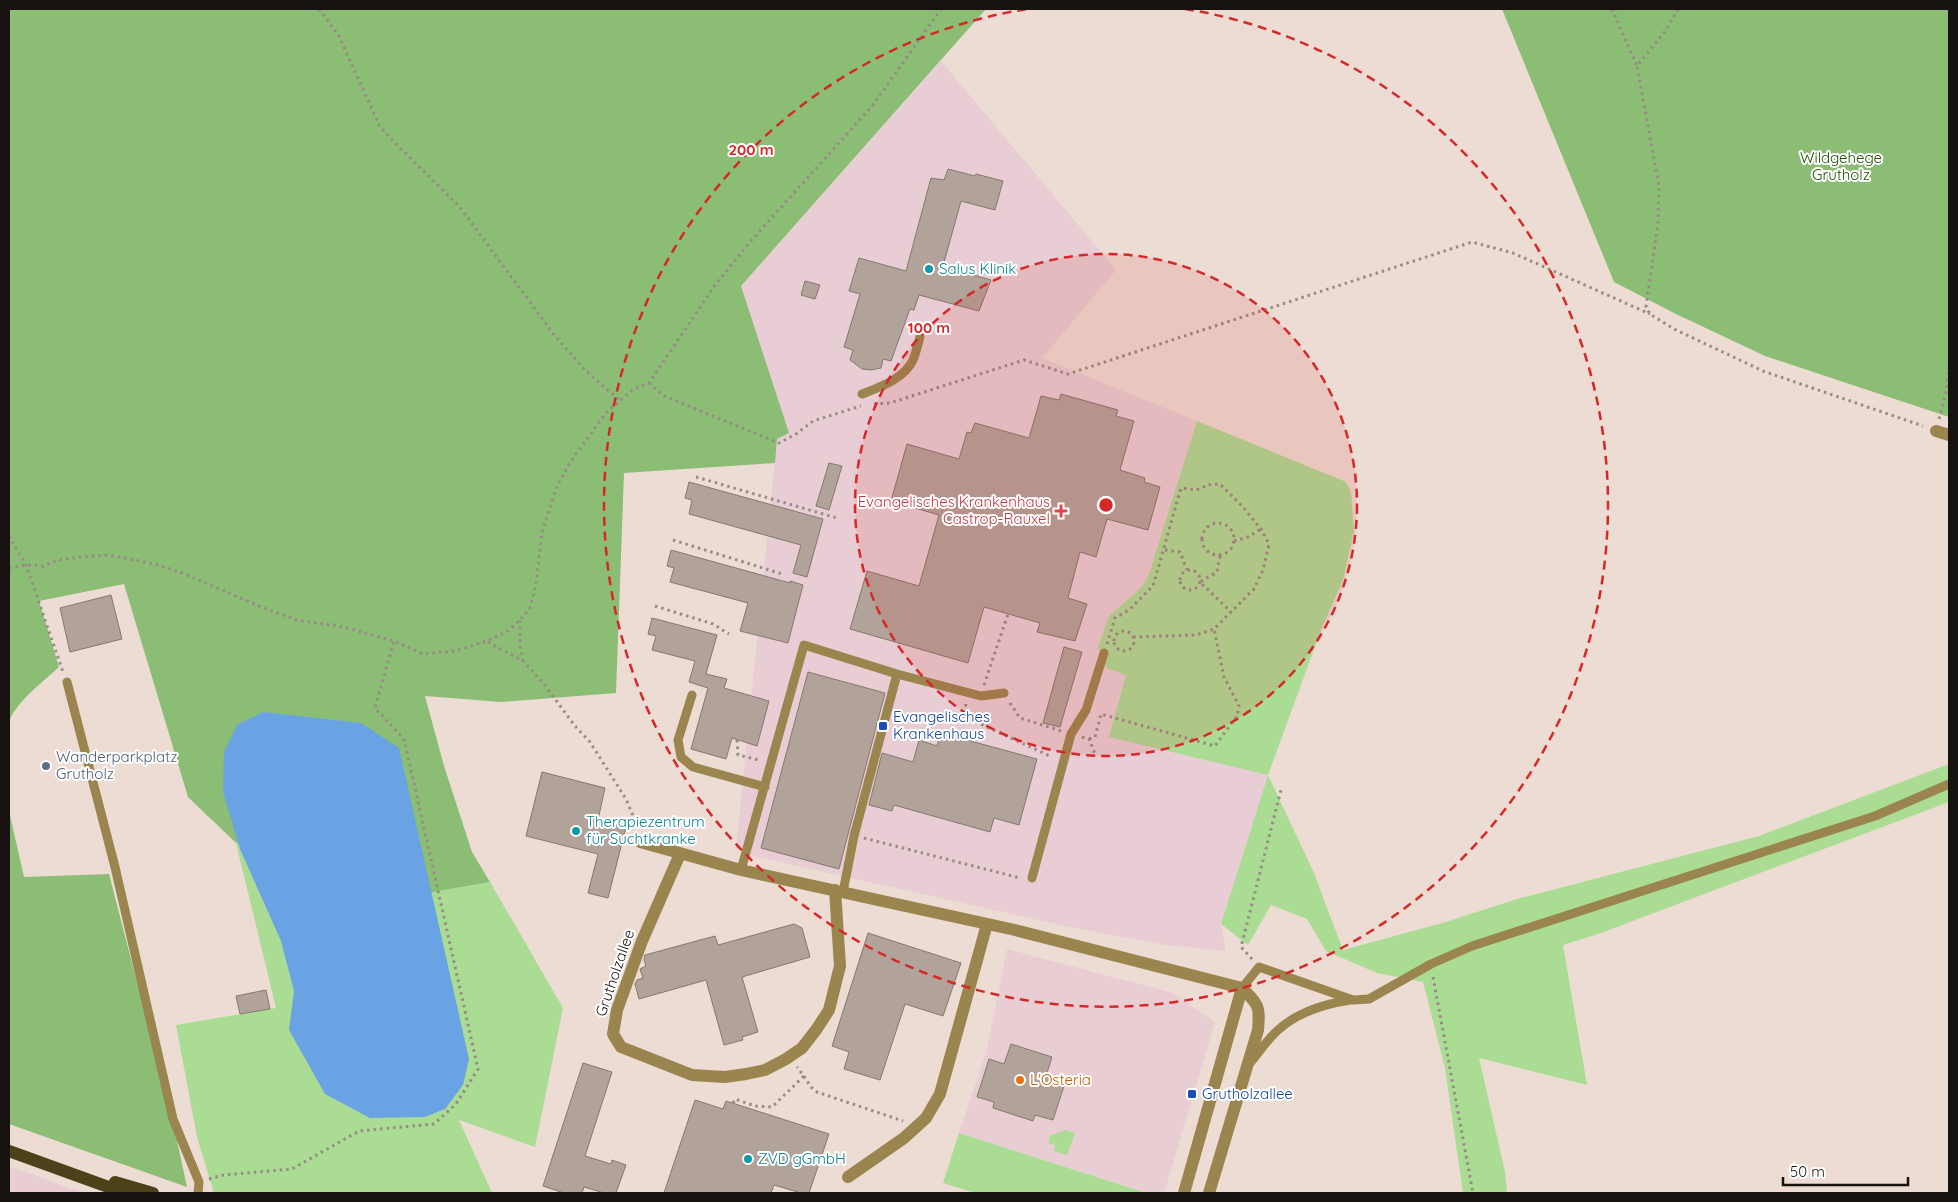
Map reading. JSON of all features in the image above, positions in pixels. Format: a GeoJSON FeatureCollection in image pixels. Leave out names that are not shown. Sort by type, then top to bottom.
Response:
{"type":"FeatureCollection","features":[{"type":"Feature","properties":{"kind":"main road"},"geometry":{"type":"LineString","coordinates":[[9,1151],[125,1193]]}},
{"type":"Feature","properties":{"kind":"main road"},"geometry":{"type":"LineString","coordinates":[[38,1161],[153,1193]]}},
{"type":"Feature","properties":{"kind":"street"},"geometry":{"type":"LineString","coordinates":[[1936,431],[1949,436]]}},
{"type":"Feature","properties":{"kind":"street"},"geometry":{"type":"LineString","coordinates":[[640,842],[741,870],[987,924],[1242,988],[1257,1003],[1260,1014],[1258,1030],[1209,1193]]}},
{"type":"Feature","properties":{"kind":"street","name":"Grutholzallee"},"geometry":{"type":"LineString","coordinates":[[680,854],[665,886],[617,1010],[613,1034],[622,1047],[692,1075],[725,1077],[765,1070],[802,1048],[830,1010],[840,966],[839,891]]}},
{"type":"Feature","properties":{"kind":"street"},"geometry":{"type":"LineString","coordinates":[[848,1177],[904,1138],[926,1118],[940,1094],[987,924]]}},
{"type":"Feature","properties":{"kind":"street"},"geometry":{"type":"LineString","coordinates":[[1184,1193],[1242,988]]}},
{"type":"Feature","properties":{"kind":"lane"},"geometry":{"type":"LineString","coordinates":[[862,394],[882,386],[902,374],[913,360],[920,337]]}},
{"type":"Feature","properties":{"kind":"lane"},"geometry":{"type":"LineString","coordinates":[[741,870],[804,645],[897,674],[981,696],[1004,693]]}},
{"type":"Feature","properties":{"kind":"lane"},"geometry":{"type":"LineString","coordinates":[[1030,879],[1071,734],[1086,710],[1104,653]]}},
{"type":"Feature","properties":{"kind":"lane"},"geometry":{"type":"LineString","coordinates":[[839,891],[897,674]]}},
{"type":"Feature","properties":{"kind":"lane"},"geometry":{"type":"LineString","coordinates":[[67,682],[115,867],[173,1119],[199,1182],[198,1193]]}},
{"type":"Feature","properties":{"kind":"lane"},"geometry":{"type":"LineString","coordinates":[[692,695],[678,740],[681,757],[693,767],[765,787]]}},
{"type":"Feature","properties":{"kind":"lane"},"geometry":{"type":"LineString","coordinates":[[1248,1065],[1278,1030],[1303,1012],[1331,1003],[1369,999],[1431,964],[1472,946],[1875,816],[1949,784]]}},
{"type":"Feature","properties":{"kind":"lane"},"geometry":{"type":"LineString","coordinates":[[1242,988],[1259,967],[1353,1000]]}},
{"type":"Feature","properties":{"kind":"path"},"geometry":{"type":"LineString","coordinates":[[319,9],[339,36],[379,125],[393,142],[459,206],[555,336],[585,370],[619,400]]}},
{"type":"Feature","properties":{"kind":"path"},"geometry":{"type":"LineString","coordinates":[[9,568],[26,565],[43,566],[58,560],[109,555],[155,564],[182,573],[266,610],[297,620],[339,626],[394,642],[423,654],[455,651],[487,641],[508,631],[530,608],[536,585],[542,532],[556,486],[571,460],[606,413],[619,400],[632,390],[649,383],[715,285],[749,243],[873,104],[941,9]]}},
{"type":"Feature","properties":{"kind":"path"},"geometry":{"type":"LineString","coordinates":[[1612,9],[1637,66],[1659,186],[1658,223],[1646,306],[1650,314]]}},
{"type":"Feature","properties":{"kind":"path"},"geometry":{"type":"LineString","coordinates":[[1637,66],[1666,30],[1678,9]]}},
{"type":"Feature","properties":{"kind":"path"},"geometry":{"type":"LineString","coordinates":[[649,383],[664,396],[779,443],[796,434],[812,422],[866,405],[890,403],[1024,360],[1068,374],[1472,242],[1513,253],[1650,314],[1674,329],[1763,371],[1936,431],[1946,393],[1949,366]]}},
{"type":"Feature","properties":{"kind":"path"},"geometry":{"type":"LineString","coordinates":[[696,477],[837,518]]}},
{"type":"Feature","properties":{"kind":"path"},"geometry":{"type":"LineString","coordinates":[[1104,653],[1115,618],[1128,610],[1153,586],[1165,550],[1181,488],[1202,490],[1206,485],[1220,484],[1261,529],[1268,544],[1263,570],[1254,589],[1214,629],[1196,635],[1134,636],[1129,632],[1122,631],[1116,635],[1114,642],[1117,649],[1124,652],[1131,650],[1135,644],[1134,636]]}},
{"type":"Feature","properties":{"kind":"path"},"geometry":{"type":"LineString","coordinates":[[1220,523],[1228,526],[1233,533],[1234,541],[1230,551],[1220,556],[1212,555],[1205,550],[1201,543],[1205,528],[1212,524],[1220,523]]}},
{"type":"Feature","properties":{"kind":"path"},"geometry":{"type":"LineString","coordinates":[[1234,541],[1248,537],[1261,529]]}},
{"type":"Feature","properties":{"kind":"path"},"geometry":{"type":"LineString","coordinates":[[9,536],[26,565],[67,682]]}},
{"type":"Feature","properties":{"kind":"path"},"geometry":{"type":"LineString","coordinates":[[673,540],[782,574]]}},
{"type":"Feature","properties":{"kind":"path"},"geometry":{"type":"LineString","coordinates":[[1165,550],[1180,552],[1187,570]]}},
{"type":"Feature","properties":{"kind":"path"},"geometry":{"type":"LineString","coordinates":[[1200,582],[1216,572],[1220,556]]}},
{"type":"Feature","properties":{"kind":"path"},"geometry":{"type":"LineString","coordinates":[[1187,570],[1196,572],[1200,576],[1197,588],[1190,591],[1183,588],[1180,584],[1182,573],[1187,570]]}},
{"type":"Feature","properties":{"kind":"path"},"geometry":{"type":"LineString","coordinates":[[1200,582],[1231,612]]}},
{"type":"Feature","properties":{"kind":"path"},"geometry":{"type":"LineString","coordinates":[[655,606],[713,624],[729,634]]}},
{"type":"Feature","properties":{"kind":"path"},"geometry":{"type":"LineString","coordinates":[[981,696],[1008,614]]}},
{"type":"Feature","properties":{"kind":"path"},"geometry":{"type":"LineString","coordinates":[[520,620],[520,644],[523,662]]}},
{"type":"Feature","properties":{"kind":"path"},"geometry":{"type":"LineString","coordinates":[[1089,739],[1095,737],[1101,714],[1215,746],[1237,716],[1239,706],[1224,678],[1214,629]]}},
{"type":"Feature","properties":{"kind":"path"},"geometry":{"type":"LineString","coordinates":[[487,641],[523,662],[544,684],[575,726],[590,742],[626,799],[640,826],[640,842]]}},
{"type":"Feature","properties":{"kind":"path"},"geometry":{"type":"LineString","coordinates":[[199,1182],[223,1175],[292,1169],[359,1131],[434,1124],[456,1104],[478,1069],[404,739],[375,708],[394,642]]}},
{"type":"Feature","properties":{"kind":"path"},"geometry":{"type":"LineString","coordinates":[[969,693],[963,716],[1053,757],[1051,767]]}},
{"type":"Feature","properties":{"kind":"path"},"geometry":{"type":"LineString","coordinates":[[1004,693],[1020,718]]}},
{"type":"Feature","properties":{"kind":"path"},"geometry":{"type":"LineString","coordinates":[[737,740],[738,755],[771,764]]}},
{"type":"Feature","properties":{"kind":"path"},"geometry":{"type":"LineString","coordinates":[[1259,967],[1241,947],[1281,790]]}},
{"type":"Feature","properties":{"kind":"path"},"geometry":{"type":"LineString","coordinates":[[854,836],[1030,879]]}},
{"type":"Feature","properties":{"kind":"path"},"geometry":{"type":"LineString","coordinates":[[1431,964],[1473,1193]]}},
{"type":"Feature","properties":{"kind":"path"},"geometry":{"type":"LineString","coordinates":[[789,1057],[811,1087],[817,1092],[917,1126]]}},
{"type":"Feature","properties":{"kind":"path"},"geometry":{"type":"LineString","coordinates":[[733,1103],[735,1100],[755,1106],[772,1107],[804,1076]]}},
{"type":"Feature","properties":{"kind":"shaded area","name":"Evangelisches Krankenhaus Castrop-Rauxel"},"geometry":{"type":"Polygon","coordinates":[[[941,61],[1116,270],[1042,358],[1346,482],[1351,492],[1354,531],[1343,580],[1321,630],[1268,775],[1221,924],[1226,951],[1165,945],[1069,927],[757,857],[736,849],[777,439],[789,433],[741,286],[941,61]]]}},
{"type":"Feature","properties":{"kind":"shaded area"},"geometry":{"type":"Polygon","coordinates":[[[1007,949],[1173,993],[1215,1022],[1164,1193],[1146,1193],[959,1133],[986,1053],[1007,949]]]}},
{"type":"Feature","properties":{"kind":"shaded area"},"geometry":{"type":"Polygon","coordinates":[[[9,1166],[83,1193],[9,1193],[9,1166]]]}},
{"type":"Feature","properties":{"kind":"green space"},"geometry":{"type":"Polygon","coordinates":[[[9,9],[986,9],[741,286],[789,433],[777,439],[775,463],[624,473],[616,693],[501,702],[425,696],[444,766],[472,852],[490,882],[416,895],[374,792],[236,843],[188,797],[124,584],[39,601],[59,667],[25,698],[9,721],[9,9]]]}},
{"type":"Feature","properties":{"kind":"green space","name":"Wildgehege Grutholz"},"geometry":{"type":"Polygon","coordinates":[[[1502,9],[1949,9],[1949,417],[1765,356],[1614,282],[1502,9]]]}},
{"type":"Feature","properties":{"kind":"green space"},"geometry":{"type":"Polygon","coordinates":[[[1197,421],[1346,482],[1351,492],[1354,531],[1343,580],[1321,630],[1268,775],[1109,737],[1126,675],[1106,668],[1098,647],[1109,616],[1142,587],[1149,574],[1197,421]]]}},
{"type":"Feature","properties":{"kind":"green space"},"geometry":{"type":"Polygon","coordinates":[[[1949,764],[1949,802],[1598,934],[1563,945],[1587,1085],[1479,1058],[1505,1172],[1507,1193],[1463,1193],[1445,1068],[1423,982],[1377,973],[1326,951],[1307,919],[1271,905],[1248,945],[1221,924],[1268,775],[1314,873],[1343,950],[1446,922],[1517,899],[1759,836],[1949,764]]]}},
{"type":"Feature","properties":{"kind":"green space"},"geometry":{"type":"Polygon","coordinates":[[[374,792],[416,895],[490,882],[563,1008],[535,1147],[459,1120],[492,1193],[214,1193],[197,1137],[176,1025],[276,1008],[236,843],[374,792]]]}},
{"type":"Feature","properties":{"kind":"green space"},"geometry":{"type":"Polygon","coordinates":[[[9,811],[24,877],[109,874],[173,1122],[187,1187],[9,1124],[9,811]]]}},
{"type":"Feature","properties":{"kind":"green space"},"geometry":{"type":"Polygon","coordinates":[[[1065,1130],[1075,1133],[1067,1155],[1054,1151],[1055,1145],[1048,1143],[1050,1136],[1065,1130]]]}},
{"type":"Feature","properties":{"kind":"green space"},"geometry":{"type":"Polygon","coordinates":[[[959,1133],[1146,1193],[975,1193],[943,1183],[959,1133]]]}},
{"type":"Feature","properties":{"kind":"water"},"geometry":{"type":"Polygon","coordinates":[[[263,712],[361,723],[399,748],[469,1059],[463,1085],[445,1109],[425,1117],[370,1118],[325,1094],[289,1030],[294,991],[281,941],[240,849],[223,792],[224,752],[237,725],[263,712]]]}},
{"type":"Feature","properties":{"kind":"building","name":"Salus Klinik"},"geometry":{"type":"Polygon","coordinates":[[[948,169],[1003,181],[995,210],[961,201],[943,266],[991,280],[979,311],[919,295],[914,310],[910,309],[891,361],[883,359],[881,368],[862,369],[850,360],[853,350],[844,347],[860,294],[849,291],[859,258],[906,271],[931,178],[944,180],[948,169]]]}},
{"type":"Feature","properties":{"kind":"building"},"geometry":{"type":"Polygon","coordinates":[[[805,281],[820,285],[815,299],[801,295],[805,281]]]}},
{"type":"Feature","properties":{"kind":"building"},"geometry":{"type":"Polygon","coordinates":[[[1061,394],[1118,410],[1116,416],[1134,421],[1120,470],[1145,478],[1144,482],[1160,487],[1148,530],[1107,519],[1096,557],[1080,552],[1068,598],[1087,604],[1075,641],[1037,632],[1040,623],[984,607],[968,663],[850,629],[867,571],[919,586],[939,515],[891,501],[907,444],[959,459],[967,432],[971,433],[975,423],[1029,438],[1041,396],[1059,400],[1061,394]]]}},
{"type":"Feature","properties":{"kind":"building"},"geometry":{"type":"Polygon","coordinates":[[[829,463],[842,466],[829,510],[816,506],[829,463]]]}},
{"type":"Feature","properties":{"kind":"building"},"geometry":{"type":"Polygon","coordinates":[[[689,482],[823,519],[807,577],[793,573],[801,545],[689,514],[692,500],[685,498],[689,482]]]}},
{"type":"Feature","properties":{"kind":"building"},"geometry":{"type":"Polygon","coordinates":[[[671,550],[803,585],[788,643],[740,631],[748,603],[670,582],[674,568],[667,566],[671,550]]]}},
{"type":"Feature","properties":{"kind":"building"},"geometry":{"type":"Polygon","coordinates":[[[111,595],[122,639],[70,652],[60,608],[111,595]]]}},
{"type":"Feature","properties":{"kind":"building"},"geometry":{"type":"Polygon","coordinates":[[[652,618],[717,635],[706,674],[727,679],[724,688],[769,701],[757,746],[732,738],[726,759],[691,749],[708,688],[689,682],[695,661],[652,650],[656,636],[648,634],[652,618]]]}},
{"type":"Feature","properties":{"kind":"building"},"geometry":{"type":"Polygon","coordinates":[[[1064,647],[1082,652],[1060,727],[1043,723],[1064,647]]]}},
{"type":"Feature","properties":{"kind":"building"},"geometry":{"type":"Polygon","coordinates":[[[808,672],[885,693],[839,869],[761,848],[808,672]]]}},
{"type":"Feature","properties":{"kind":"building"},"geometry":{"type":"Polygon","coordinates":[[[941,733],[1037,759],[1019,825],[994,818],[990,832],[894,805],[892,811],[869,805],[882,753],[913,762],[919,740],[937,746],[941,733]]]}},
{"type":"Feature","properties":{"kind":"building","name":"Therapiezentrum für Suchtkranke"},"geometry":{"type":"Polygon","coordinates":[[[542,772],[605,788],[598,820],[626,827],[608,898],[588,893],[598,854],[526,836],[542,772]]]}},
{"type":"Feature","properties":{"kind":"building"},"geometry":{"type":"Polygon","coordinates":[[[794,924],[802,928],[810,957],[742,977],[758,1032],[742,1037],[743,1040],[724,1045],[706,980],[639,999],[635,984],[637,980],[643,978],[640,969],[646,966],[645,955],[715,936],[718,945],[794,924]]]}},
{"type":"Feature","properties":{"kind":"building"},"geometry":{"type":"Polygon","coordinates":[[[868,933],[961,963],[943,1016],[905,1004],[880,1080],[844,1069],[849,1052],[832,1046],[868,933]]]}},
{"type":"Feature","properties":{"kind":"building"},"geometry":{"type":"Polygon","coordinates":[[[266,990],[270,1009],[240,1014],[236,996],[266,990]]]}},
{"type":"Feature","properties":{"kind":"building","name":"L'Osteria"},"geometry":{"type":"Polygon","coordinates":[[[1011,1044],[1052,1057],[1046,1076],[1065,1083],[1053,1120],[1035,1115],[1033,1121],[993,1108],[994,1102],[977,1097],[989,1059],[1004,1064],[1011,1044]]]}},
{"type":"Feature","properties":{"kind":"building"},"geometry":{"type":"Polygon","coordinates":[[[583,1063],[612,1072],[585,1156],[611,1164],[612,1160],[626,1165],[616,1193],[604,1193],[584,1187],[582,1193],[564,1193],[543,1186],[583,1063]]]}},
{"type":"Feature","properties":{"kind":"building","name":"ZVD gGmbH"},"geometry":{"type":"Polygon","coordinates":[[[695,1100],[723,1109],[726,1101],[829,1134],[809,1193],[801,1193],[774,1185],[771,1193],[664,1193],[695,1100]]]}},
{"type":"Feature","properties":{"kind":"place","name":"Salus Klinik"},"geometry":{"type":"Point","coordinates":[929,269]}},
{"type":"Feature","properties":{"kind":"place","name":"Evangelisches Krankenhaus Castrop-Rauxel"},"geometry":{"type":"Point","coordinates":[1061,511]}},
{"type":"Feature","properties":{"kind":"place","name":"Evangelisches Krankenhaus"},"geometry":{"type":"Point","coordinates":[883,726]}},
{"type":"Feature","properties":{"kind":"place","name":"Wanderparkplatz Grutholz"},"geometry":{"type":"Point","coordinates":[46,766]}},
{"type":"Feature","properties":{"kind":"place","name":"Therapiezentrum für Suchtkranke"},"geometry":{"type":"Point","coordinates":[576,831]}},
{"type":"Feature","properties":{"kind":"place","name":"L'Osteria"},"geometry":{"type":"Point","coordinates":[1020,1080]}},
{"type":"Feature","properties":{"kind":"place","name":"Grutholzallee"},"geometry":{"type":"Point","coordinates":[1192,1094]}},
{"type":"Feature","properties":{"kind":"place","name":"ZVD gGmbH"},"geometry":{"type":"Point","coordinates":[748,1159]}}]}
